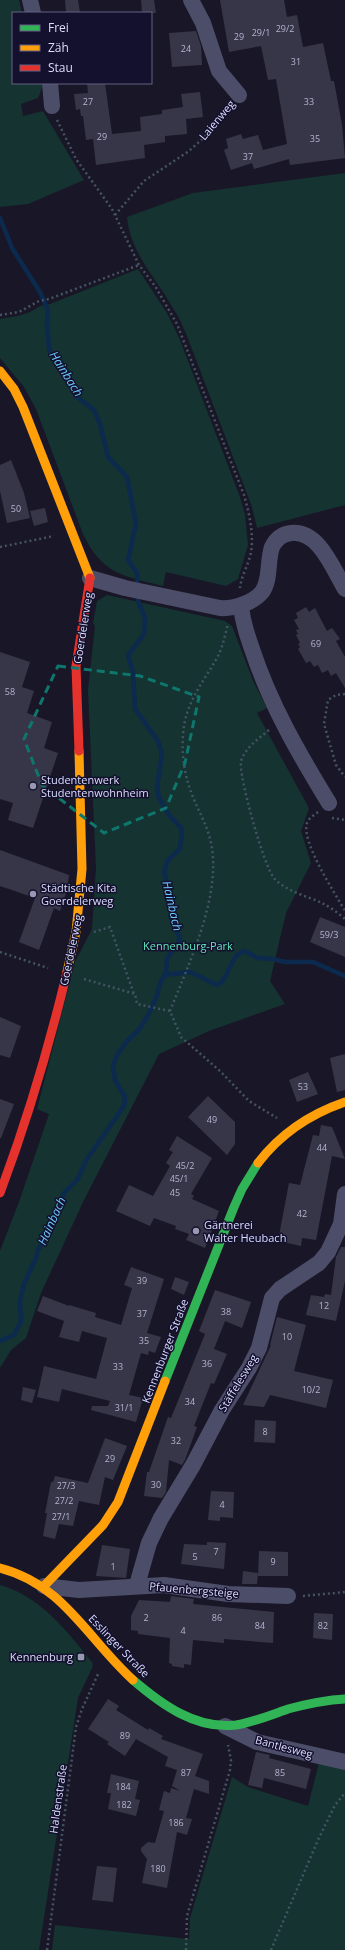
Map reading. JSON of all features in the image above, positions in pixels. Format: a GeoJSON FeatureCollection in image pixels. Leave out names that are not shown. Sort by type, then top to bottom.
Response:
{"type":"FeatureCollection","features":[{"type":"Feature","properties":{"kind":"street"},"geometry":{"type":"LineString","coordinates":[[30,0],[33,12]]}},
{"type":"Feature","properties":{"kind":"street","name":"Laienweg"},"geometry":{"type":"LineString","coordinates":[[191,0],[203,23],[219,71],[239,96]]}},
{"type":"Feature","properties":{"kind":"street"},"geometry":{"type":"LineString","coordinates":[[50,84],[52,106]]}},
{"type":"Feature","properties":{"kind":"street","name":"Goerdelerweg"},"geometry":{"type":"LineString","coordinates":[[0,371],[14,389],[23,407],[90,578],[76,666],[76,718],[82,845],[81,892],[76,932],[67,974],[34,1095],[0,1193]]}},
{"type":"Feature","properties":{"kind":"street"},"geometry":{"type":"LineString","coordinates":[[329,803],[282,722],[261,678],[243,623],[236,607],[256,597],[263,591],[272,546],[280,537],[290,533],[306,536],[316,543],[345,589]]}},
{"type":"Feature","properties":{"kind":"street","name":"Goerdelerweg"},"geometry":{"type":"LineString","coordinates":[[90,578],[125,588],[220,608],[236,607]]}},
{"type":"Feature","properties":{"kind":"street","name":"Kennenburger Straße"},"geometry":{"type":"LineString","coordinates":[[44,1586],[102,1525],[118,1502],[240,1193],[251,1171],[263,1155],[292,1128],[321,1110],[345,1102]]}},
{"type":"Feature","properties":{"kind":"street","name":"Stäffelesweg"},"geometry":{"type":"LineString","coordinates":[[137,1585],[150,1543],[162,1518],[257,1353],[272,1298],[280,1289],[326,1256],[340,1227],[345,1194]]}},
{"type":"Feature","properties":{"kind":"street"},"geometry":{"type":"LineString","coordinates":[[0,1568],[16,1572],[44,1586]]}},
{"type":"Feature","properties":{"kind":"street","name":"Pfauenbergsteige"},"geometry":{"type":"LineString","coordinates":[[44,1586],[79,1590],[137,1585],[184,1587],[239,1595],[288,1596]]}},
{"type":"Feature","properties":{"kind":"street","name":"Esslinger Straße"},"geometry":{"type":"LineString","coordinates":[[44,1586],[60,1600],[111,1658],[134,1681],[170,1708],[195,1720],[225,1726],[321,1702],[345,1699]]}},
{"type":"Feature","properties":{"kind":"street","name":"Bantlesweg"},"geometry":{"type":"LineString","coordinates":[[225,1726],[257,1742],[345,1762]]}},
{"type":"Feature","properties":{"kind":"path","name":"Laienweg"},"geometry":{"type":"LineString","coordinates":[[115,215],[144,181],[189,151],[209,133],[226,107],[239,96]]}},
{"type":"Feature","properties":{"kind":"path"},"geometry":{"type":"LineString","coordinates":[[52,106],[76,159],[115,215],[139,265],[155,286],[177,324],[244,495],[249,513],[251,546],[236,607],[222,647],[194,695],[184,726],[183,740],[185,775],[208,831],[213,859],[212,885],[209,902],[170,1011],[181,1037],[220,1071],[249,1101],[292,1128]]}},
{"type":"Feature","properties":{"kind":"path"},"geometry":{"type":"LineString","coordinates":[[0,315],[19,312],[39,301],[49,299],[139,265]]}},
{"type":"Feature","properties":{"kind":"path"},"geometry":{"type":"LineString","coordinates":[[0,547],[54,536]]}},
{"type":"Feature","properties":{"kind":"path"},"geometry":{"type":"LineString","coordinates":[[345,694],[336,695],[328,700],[324,724],[336,765],[345,777]]}},
{"type":"Feature","properties":{"kind":"path"},"geometry":{"type":"LineString","coordinates":[[282,722],[252,743],[247,749],[241,762],[242,782],[263,852],[271,874],[277,882],[323,904],[345,918]]}},
{"type":"Feature","properties":{"kind":"path"},"geometry":{"type":"LineString","coordinates":[[329,803],[308,819],[306,832],[318,865],[345,911]]}},
{"type":"Feature","properties":{"kind":"path"},"geometry":{"type":"LineString","coordinates":[[110,927],[138,1004],[163,1011],[170,1011]]}},
{"type":"Feature","properties":{"kind":"path"},"geometry":{"type":"LineString","coordinates":[[0,952],[135,994]]}},
{"type":"Feature","properties":{"kind":"path"},"geometry":{"type":"LineString","coordinates":[[288,1596],[345,1592]]}},
{"type":"Feature","properties":{"kind":"path","name":"Haldenstraße"},"geometry":{"type":"LineString","coordinates":[[47,1950],[76,1727],[82,1709],[97,1676],[111,1658]]}},
{"type":"Feature","properties":{"kind":"path"},"geometry":{"type":"LineString","coordinates":[[186,1950],[187,1916],[230,1770],[231,1760],[225,1726]]}},
{"type":"Feature","properties":{"kind":"path"},"geometry":{"type":"LineString","coordinates":[[271,1950],[318,1840],[335,1805],[345,1793]]}},
{"type":"Feature","properties":{"kind":"highlighted area"},"geometry":{"type":"Polygon","coordinates":[[[58,666],[140,676],[199,697],[185,763],[166,808],[104,833],[42,785],[24,739],[58,666]]]}},
{"type":"Feature","properties":{"kind":"green space"},"geometry":{"type":"Polygon","coordinates":[[[0,0],[19,0],[22,12],[12,12],[12,84],[44,84],[38,98],[21,104],[23,116],[43,111],[84,180],[28,204],[0,207],[0,0]]]}},
{"type":"Feature","properties":{"kind":"green space"},"geometry":{"type":"Polygon","coordinates":[[[345,173],[345,505],[257,528],[252,507],[187,336],[175,311],[138,253],[129,230],[127,217],[193,193],[345,173]]]}},
{"type":"Feature","properties":{"kind":"green space"},"geometry":{"type":"Polygon","coordinates":[[[138,269],[167,313],[180,340],[240,497],[245,515],[248,545],[238,579],[226,586],[166,572],[163,586],[125,576],[106,565],[98,558],[83,534],[36,409],[24,387],[0,358],[0,319],[28,313],[40,306],[50,304],[138,269]]]}},
{"type":"Feature","properties":{"kind":"green space","name":"Kennenburg-Park"},"geometry":{"type":"Polygon","coordinates":[[[107,595],[225,621],[232,626],[254,683],[267,708],[257,713],[309,808],[301,831],[311,863],[286,913],[270,981],[285,1004],[209,1031],[159,1054],[84,1200],[41,1293],[26,1338],[11,1350],[0,1368],[0,1251],[19,1202],[49,1114],[37,1109],[75,962],[92,929],[96,868],[88,690],[95,626],[93,623],[97,601],[107,595]]]}},
{"type":"Feature","properties":{"kind":"green space"},"geometry":{"type":"Polygon","coordinates":[[[0,1585],[28,1597],[52,1616],[83,1650],[92,1662],[93,1666],[78,1698],[39,1950],[0,1950],[0,1585]]]}},
{"type":"Feature","properties":{"kind":"green space"},"geometry":{"type":"Polygon","coordinates":[[[319,1763],[345,1766],[345,1950],[52,1950],[55,1925],[189,1939],[190,1918],[232,1777],[248,1787],[308,1806],[319,1763]]]}},
{"type":"Feature","properties":{"kind":"building"},"geometry":{"type":"Polygon","coordinates":[[[65,0],[78,0],[80,12],[66,12],[65,0]]]}},
{"type":"Feature","properties":{"kind":"building"},"geometry":{"type":"Polygon","coordinates":[[[141,0],[154,0],[156,13],[142,12],[141,0]]]}},
{"type":"Feature","properties":{"kind":"building"},"geometry":{"type":"Polygon","coordinates":[[[220,0],[284,0],[287,17],[297,15],[303,47],[323,43],[331,81],[334,81],[342,125],[345,158],[290,165],[289,159],[254,169],[252,163],[231,170],[224,150],[228,148],[226,139],[241,134],[243,139],[258,135],[263,150],[287,144],[276,79],[268,80],[261,46],[229,52],[220,0]]]}},
{"type":"Feature","properties":{"kind":"building"},"geometry":{"type":"Polygon","coordinates":[[[196,31],[201,46],[202,65],[172,67],[169,33],[196,31]]]}},
{"type":"Feature","properties":{"kind":"building"},"geometry":{"type":"Polygon","coordinates":[[[87,84],[105,84],[112,134],[141,131],[140,117],[162,114],[162,110],[183,107],[181,94],[200,92],[203,117],[186,119],[187,134],[165,136],[165,142],[144,145],[145,158],[96,165],[93,139],[86,140],[83,116],[81,116],[80,109],[76,110],[74,94],[88,93],[87,84]]]}},
{"type":"Feature","properties":{"kind":"building"},"geometry":{"type":"Polygon","coordinates":[[[11,460],[24,493],[30,518],[7,523],[0,491],[0,465],[11,460]]]}},
{"type":"Feature","properties":{"kind":"building"},"geometry":{"type":"Polygon","coordinates":[[[45,508],[48,522],[34,526],[30,511],[45,508]]]}},
{"type":"Feature","properties":{"kind":"building"},"geometry":{"type":"Polygon","coordinates":[[[306,607],[309,612],[315,608],[327,631],[332,628],[340,639],[336,641],[345,657],[345,688],[336,673],[331,676],[328,670],[322,673],[318,665],[314,667],[310,661],[306,663],[298,649],[300,647],[298,644],[300,643],[296,635],[298,634],[296,630],[299,629],[294,620],[298,618],[296,613],[306,607]]]}},
{"type":"Feature","properties":{"kind":"building"},"geometry":{"type":"Polygon","coordinates":[[[0,652],[30,662],[22,687],[34,691],[27,713],[52,722],[44,748],[58,753],[33,828],[8,820],[13,803],[0,799],[0,652]]]}},
{"type":"Feature","properties":{"kind":"building","name":"Städtische Kita Goerdelerweg"},"geometry":{"type":"Polygon","coordinates":[[[0,850],[69,875],[67,890],[60,911],[54,908],[39,950],[19,942],[35,898],[0,886],[0,850]]]}},
{"type":"Feature","properties":{"kind":"building"},"geometry":{"type":"Polygon","coordinates":[[[320,917],[345,927],[345,957],[310,942],[320,917]]]}},
{"type":"Feature","properties":{"kind":"building"},"geometry":{"type":"Polygon","coordinates":[[[0,1017],[21,1026],[10,1058],[0,1055],[0,1017]]]}},
{"type":"Feature","properties":{"kind":"building"},"geometry":{"type":"Polygon","coordinates":[[[345,1054],[345,1090],[337,1092],[330,1058],[345,1054]]]}},
{"type":"Feature","properties":{"kind":"building"},"geometry":{"type":"Polygon","coordinates":[[[308,1072],[318,1094],[297,1102],[289,1080],[308,1072]]]}},
{"type":"Feature","properties":{"kind":"building"},"geometry":{"type":"Polygon","coordinates":[[[208,1096],[235,1122],[235,1144],[227,1155],[188,1117],[208,1096]]]}},
{"type":"Feature","properties":{"kind":"building"},"geometry":{"type":"Polygon","coordinates":[[[0,1099],[14,1104],[1,1138],[0,1138],[0,1099]]]}},
{"type":"Feature","properties":{"kind":"building"},"geometry":{"type":"Polygon","coordinates":[[[321,1125],[332,1127],[345,1159],[332,1156],[316,1240],[302,1238],[301,1246],[278,1241],[289,1183],[300,1185],[313,1135],[319,1136],[321,1125]]]}},
{"type":"Feature","properties":{"kind":"building"},"geometry":{"type":"Polygon","coordinates":[[[177,1136],[212,1158],[191,1194],[194,1196],[192,1199],[219,1211],[205,1248],[186,1240],[189,1234],[175,1229],[176,1226],[154,1218],[150,1226],[116,1211],[129,1185],[153,1196],[170,1166],[166,1163],[173,1152],[169,1150],[177,1136]]]}},
{"type":"Feature","properties":{"kind":"building"},"geometry":{"type":"Polygon","coordinates":[[[341,1247],[345,1247],[345,1281],[336,1321],[306,1315],[311,1295],[324,1297],[325,1294],[331,1295],[336,1257],[341,1247]]]}},
{"type":"Feature","properties":{"kind":"building"},"geometry":{"type":"Polygon","coordinates":[[[131,1267],[164,1279],[147,1333],[161,1337],[155,1353],[149,1351],[148,1355],[141,1353],[129,1395],[143,1398],[136,1422],[91,1410],[92,1406],[108,1406],[110,1401],[62,1389],[59,1402],[37,1397],[44,1366],[96,1379],[107,1338],[82,1331],[79,1342],[59,1337],[64,1321],[37,1311],[43,1296],[69,1306],[96,1313],[95,1317],[121,1325],[132,1288],[124,1285],[131,1267]]]}},
{"type":"Feature","properties":{"kind":"building"},"geometry":{"type":"Polygon","coordinates":[[[175,1277],[189,1282],[184,1295],[171,1289],[175,1277]]]}},
{"type":"Feature","properties":{"kind":"building"},"geometry":{"type":"Polygon","coordinates":[[[215,1290],[251,1302],[242,1328],[225,1321],[214,1349],[227,1354],[214,1384],[211,1383],[194,1426],[197,1427],[185,1460],[182,1465],[169,1460],[166,1492],[162,1498],[144,1496],[147,1472],[149,1472],[168,1417],[171,1418],[205,1334],[199,1331],[215,1290]]]}},
{"type":"Feature","properties":{"kind":"building"},"geometry":{"type":"Polygon","coordinates":[[[277,1317],[306,1325],[294,1371],[333,1380],[326,1408],[270,1395],[264,1407],[243,1405],[271,1345],[277,1317]]]}},
{"type":"Feature","properties":{"kind":"building"},"geometry":{"type":"Polygon","coordinates":[[[23,1387],[36,1390],[32,1403],[21,1400],[23,1387]]]}},
{"type":"Feature","properties":{"kind":"building"},"geometry":{"type":"Polygon","coordinates":[[[255,1420],[276,1421],[275,1443],[254,1442],[255,1420]]]}},
{"type":"Feature","properties":{"kind":"building"},"geometry":{"type":"Polygon","coordinates":[[[105,1438],[127,1446],[113,1480],[105,1477],[99,1505],[79,1501],[73,1526],[59,1524],[55,1539],[43,1536],[47,1513],[45,1513],[51,1482],[53,1482],[55,1476],[88,1483],[105,1438]]]}},
{"type":"Feature","properties":{"kind":"building"},"geometry":{"type":"Polygon","coordinates":[[[211,1491],[234,1492],[233,1518],[220,1517],[220,1521],[208,1520],[211,1491]]]}},
{"type":"Feature","properties":{"kind":"building"},"geometry":{"type":"Polygon","coordinates":[[[207,1542],[226,1543],[224,1569],[181,1564],[184,1544],[207,1545],[207,1542]]]}},
{"type":"Feature","properties":{"kind":"building"},"geometry":{"type":"Polygon","coordinates":[[[102,1545],[130,1549],[126,1578],[96,1576],[102,1545]]]}},
{"type":"Feature","properties":{"kind":"building"},"geometry":{"type":"Polygon","coordinates":[[[259,1551],[288,1552],[288,1576],[258,1576],[259,1551]]]}},
{"type":"Feature","properties":{"kind":"building"},"geometry":{"type":"Polygon","coordinates":[[[243,1571],[258,1573],[257,1584],[242,1584],[243,1571]]]}},
{"type":"Feature","properties":{"kind":"building"},"geometry":{"type":"Polygon","coordinates":[[[171,1596],[194,1599],[193,1604],[274,1612],[273,1643],[224,1639],[224,1643],[193,1640],[191,1665],[184,1664],[184,1668],[172,1666],[172,1664],[169,1663],[170,1638],[138,1634],[138,1631],[131,1630],[131,1616],[139,1600],[170,1602],[171,1596]]]}},
{"type":"Feature","properties":{"kind":"building"},"geometry":{"type":"Polygon","coordinates":[[[314,1613],[333,1614],[332,1640],[313,1638],[314,1613]]]}},
{"type":"Feature","properties":{"kind":"building"},"geometry":{"type":"Polygon","coordinates":[[[108,1699],[119,1706],[116,1710],[148,1730],[149,1728],[163,1736],[161,1739],[203,1754],[195,1776],[209,1781],[209,1794],[194,1789],[186,1818],[192,1819],[187,1835],[177,1832],[167,1888],[142,1883],[147,1859],[141,1851],[141,1848],[148,1842],[155,1843],[164,1811],[159,1810],[164,1791],[170,1793],[171,1788],[180,1791],[172,1786],[177,1770],[165,1766],[168,1757],[136,1739],[125,1756],[107,1744],[109,1742],[88,1729],[108,1699]]]}},
{"type":"Feature","properties":{"kind":"building"},"geometry":{"type":"Polygon","coordinates":[[[256,1752],[270,1755],[269,1758],[311,1769],[306,1789],[264,1778],[262,1788],[248,1785],[256,1752]]]}},
{"type":"Feature","properties":{"kind":"building"},"geometry":{"type":"Polygon","coordinates":[[[111,1774],[139,1781],[135,1799],[140,1800],[136,1816],[108,1809],[111,1793],[107,1793],[111,1774]]]}},
{"type":"Feature","properties":{"kind":"building"},"geometry":{"type":"Polygon","coordinates":[[[97,1866],[117,1868],[113,1902],[92,1900],[97,1866]]]}},
{"type":"Feature","properties":{"kind":"waterway","name":"Hainbach"},"geometry":{"type":"LineString","coordinates":[[0,218],[12,248],[40,292],[48,310],[47,324],[49,349],[77,397],[94,410],[100,424],[108,457],[127,477],[136,524],[128,560],[137,573],[138,601],[145,618],[144,634],[128,655],[133,672],[135,709],[158,741],[162,754],[157,787],[159,798],[169,815],[182,829],[180,849],[168,860],[164,872],[173,906],[174,923],[180,939],[167,959],[166,972],[147,1017],[138,1031],[127,1041],[117,1055],[113,1065],[115,1080],[125,1097],[124,1106],[87,1159],[77,1180],[64,1193],[50,1230],[38,1250],[24,1284],[20,1302],[21,1321],[14,1335],[0,1341]]}},
{"type":"Feature","properties":{"kind":"waterway"},"geometry":{"type":"LineString","coordinates":[[165,975],[190,972],[217,985],[225,978],[235,958],[244,951],[258,958],[273,959],[285,962],[313,962],[345,976]]}},
{"type":"Feature","properties":{"kind":"traffic: fast"},"geometry":{"type":"LineString","coordinates":[[165,1381],[234,1207],[242,1189],[258,1163]]}},
{"type":"Feature","properties":{"kind":"traffic: fast"},"geometry":{"type":"LineString","coordinates":[[133,1680],[155,1698],[180,1713],[193,1719],[221,1725],[243,1724],[295,1707],[324,1701],[345,1699]]}},
{"type":"Feature","properties":{"kind":"traffic: slow"},"geometry":{"type":"LineString","coordinates":[[0,371],[14,389],[23,407],[90,578]]}},
{"type":"Feature","properties":{"kind":"traffic: slow"},"geometry":{"type":"LineString","coordinates":[[67,972],[76,932],[82,869],[79,751]]}},
{"type":"Feature","properties":{"kind":"traffic: slow"},"geometry":{"type":"LineString","coordinates":[[258,1163],[276,1142],[297,1126],[320,1112],[345,1102]]}},
{"type":"Feature","properties":{"kind":"traffic: slow"},"geometry":{"type":"LineString","coordinates":[[44,1586],[103,1525],[118,1502],[165,1381]]}},
{"type":"Feature","properties":{"kind":"traffic: slow"},"geometry":{"type":"LineString","coordinates":[[0,1568],[22,1576],[41,1586],[58,1599],[133,1680]]}},
{"type":"Feature","properties":{"kind":"traffic: jam"},"geometry":{"type":"LineString","coordinates":[[79,751],[76,666],[90,578]]}},
{"type":"Feature","properties":{"kind":"traffic: jam"},"geometry":{"type":"LineString","coordinates":[[0,1193],[37,1084],[67,972]]}},
{"type":"Feature","properties":{"kind":"place","name":"Studentenwerk Studentenwohnheim"},"geometry":{"type":"Point","coordinates":[33,786]}},
{"type":"Feature","properties":{"kind":"place","name":"Städtische Kita Goerdelerweg"},"geometry":{"type":"Point","coordinates":[33,894]}},
{"type":"Feature","properties":{"kind":"place","name":"Gärtnerei Walter Heubach"},"geometry":{"type":"Point","coordinates":[196,1231]}},
{"type":"Feature","properties":{"kind":"place","name":"Kennenburg"},"geometry":{"type":"Point","coordinates":[81,1657]}}]}
